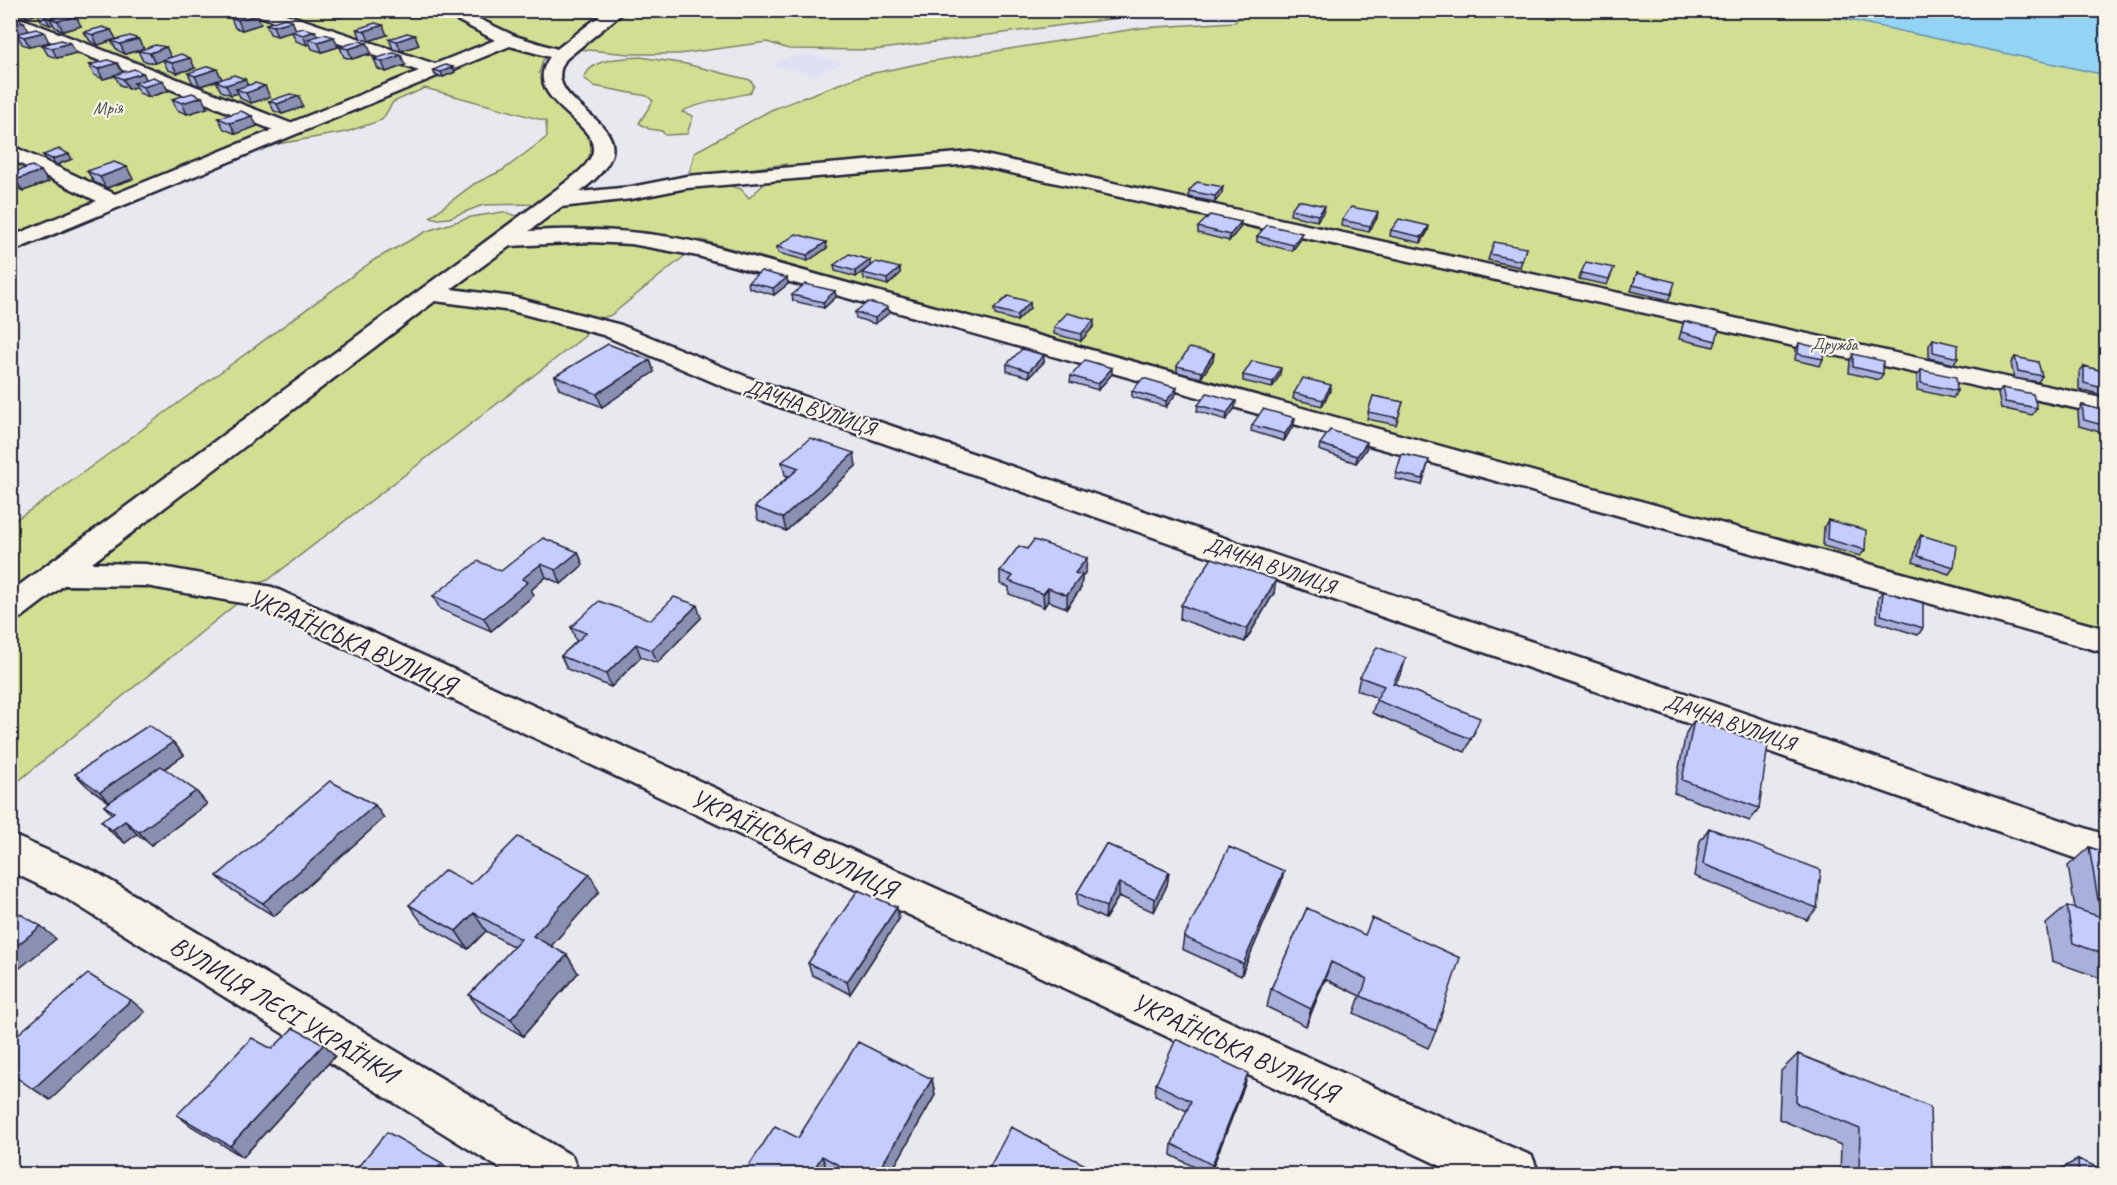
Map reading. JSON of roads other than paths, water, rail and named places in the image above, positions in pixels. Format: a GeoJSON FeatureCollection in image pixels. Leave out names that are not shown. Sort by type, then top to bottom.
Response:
{"type":"FeatureCollection","features":[{"type":"Feature","properties":{"kind":"street"},"geometry":{"type":"LineString","coordinates":[[257,10],[435,70]]}},
{"type":"Feature","properties":{"kind":"street"},"geometry":{"type":"LineString","coordinates":[[446,10],[509,40],[560,55]]}},
{"type":"Feature","properties":{"kind":"street"},"geometry":{"type":"LineString","coordinates":[[10,609],[430,293],[506,239],[591,171],[602,156],[602,145],[596,134],[561,97],[551,83],[549,72],[560,55],[618,10]]}},
{"type":"Feature","properties":{"kind":"street"},"geometry":{"type":"LineString","coordinates":[[10,19],[291,130]]}},
{"type":"Feature","properties":{"kind":"street"},"geometry":{"type":"LineString","coordinates":[[10,245],[509,40]]}},
{"type":"Feature","properties":{"kind":"street"},"geometry":{"type":"LineString","coordinates":[[10,151],[115,202]]}},
{"type":"Feature","properties":{"kind":"street"},"geometry":{"type":"LineString","coordinates":[[555,201],[630,193],[687,182],[971,158],[2106,408]]}},
{"type":"Feature","properties":{"kind":"street"},"geometry":{"type":"LineString","coordinates":[[506,239],[589,235],[631,237],[701,250],[2106,641]]}},
{"type":"Feature","properties":{"kind":"street","name":"ДАЧНА ВУЛИЦЯ"},"geometry":{"type":"LineString","coordinates":[[430,293],[513,304],[612,330],[743,385],[2106,852]]}},
{"type":"Feature","properties":{"kind":"street","name":"УКРАЇНСЬКА ВУЛИЦЯ"},"geometry":{"type":"LineString","coordinates":[[57,574],[146,575],[260,595],[1405,1126],[1514,1174]]}},
{"type":"Feature","properties":{"kind":"street","name":"ВУЛИЦЯ ЛЕСІ УКРАЇНКИ"},"geometry":{"type":"LineString","coordinates":[[10,851],[79,884],[554,1174]]}},
{"type":"Feature","properties":{"kind":"water"},"geometry":{"type":"Polygon","coordinates":[[[1807,11],[2106,11],[2106,75],[1807,11]]]}},
{"type":"Feature","properties":{"kind":"park label","name":"Мрія"},"geometry":{"type":"Point","coordinates":[108,108]}},
{"type":"Feature","properties":{"kind":"park label","name":"Дружба"},"geometry":{"type":"Point","coordinates":[1834,344]}}]}
